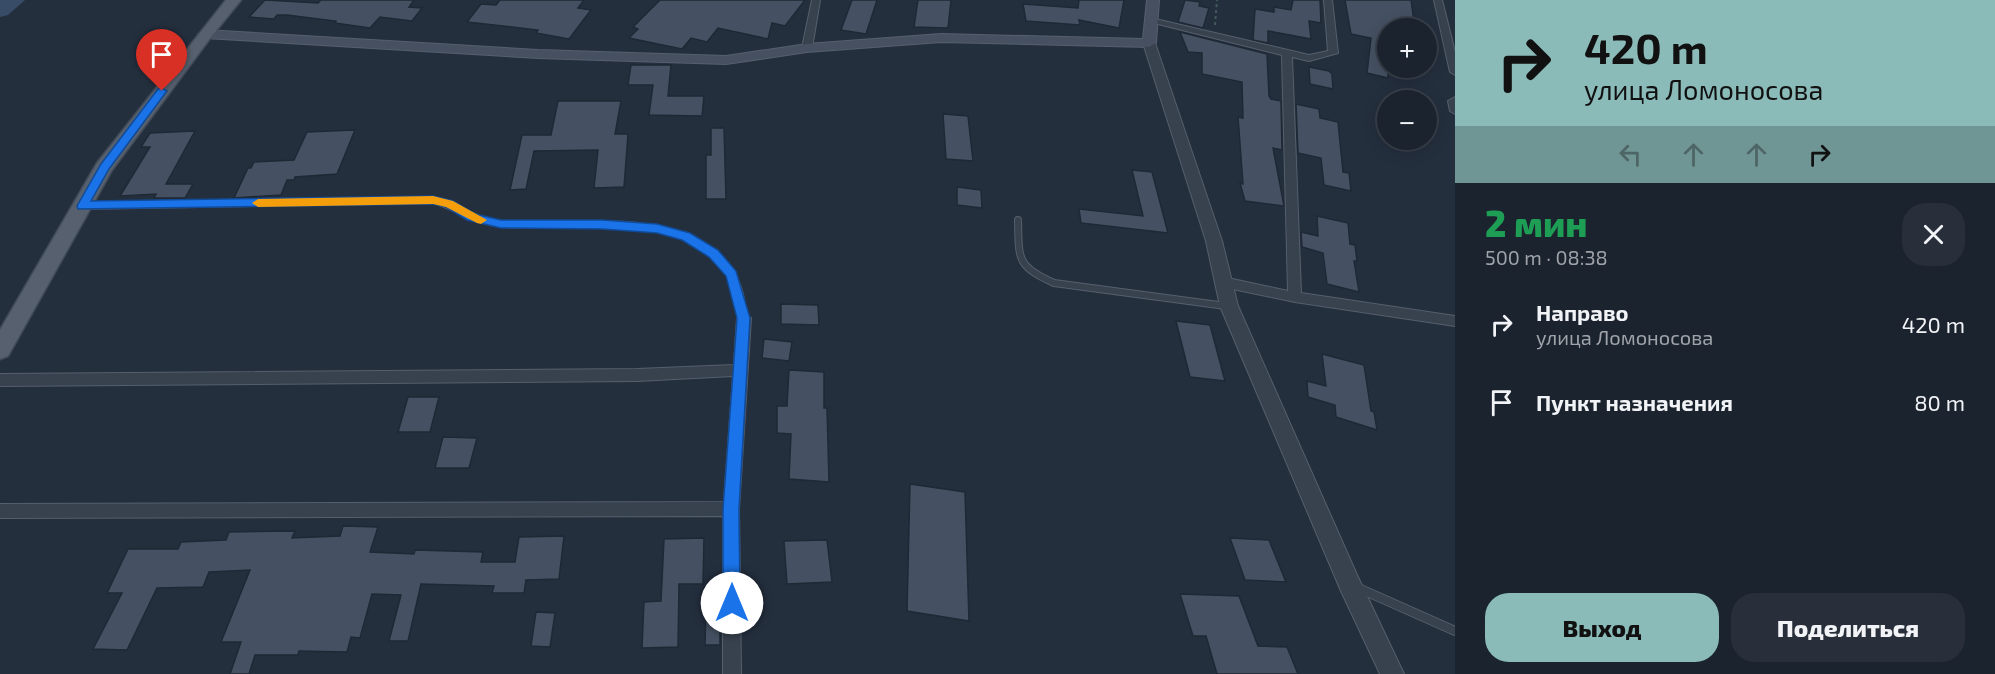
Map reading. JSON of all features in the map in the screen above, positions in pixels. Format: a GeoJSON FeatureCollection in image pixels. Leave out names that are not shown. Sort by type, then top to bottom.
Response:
{"type":"FeatureCollection","features":[{"type":"Feature","properties":{"kind":"main road"},"geometry":{"type":"LineString","coordinates":[[0,350],[105,167],[205,34],[234,0]]}},
{"type":"Feature","properties":{"kind":"main road"},"geometry":{"type":"LineString","coordinates":[[205,34],[538,54],[726,60],[807,48],[941,38],[1149,43],[1153,0]]}},
{"type":"Feature","properties":{"kind":"street"},"geometry":{"type":"LineString","coordinates":[[807,48],[816,0]]}},
{"type":"Feature","properties":{"kind":"street"},"geometry":{"type":"LineString","coordinates":[[1151,21],[1309,58],[1333,53],[1328,0]]}},
{"type":"Feature","properties":{"kind":"street"},"geometry":{"type":"LineString","coordinates":[[1438,0],[1455,72]]}},
{"type":"Feature","properties":{"kind":"street"},"geometry":{"type":"LineString","coordinates":[[1149,43],[1214,241],[1229,306],[1349,583],[1392,674]]}},
{"type":"Feature","properties":{"kind":"street"},"geometry":{"type":"LineString","coordinates":[[1287,53],[1295,297]]}},
{"type":"Feature","properties":{"kind":"street"},"geometry":{"type":"LineString","coordinates":[[1455,100],[1453,101],[1455,111]]}},
{"type":"Feature","properties":{"kind":"street"},"geometry":{"type":"LineString","coordinates":[[1223,282],[1295,297],[1455,321]]}},
{"type":"Feature","properties":{"kind":"street"},"geometry":{"type":"LineString","coordinates":[[732,674],[731,509],[744,318]]}},
{"type":"Feature","properties":{"kind":"street"},"geometry":{"type":"LineString","coordinates":[[0,380],[637,375],[740,370]]}},
{"type":"Feature","properties":{"kind":"street"},"geometry":{"type":"LineString","coordinates":[[0,512],[731,509]]}},
{"type":"Feature","properties":{"kind":"lane"},"geometry":{"type":"LineString","coordinates":[[82,206],[433,200],[449,204],[472,217],[501,224],[602,224],[657,228],[686,236],[713,254],[732,274],[744,318]]}},
{"type":"Feature","properties":{"kind":"lane"},"geometry":{"type":"LineString","coordinates":[[1018,220],[1020,260],[1030,273],[1054,283],[1229,306]]}},
{"type":"Feature","properties":{"kind":"lane"},"geometry":{"type":"LineString","coordinates":[[1349,583],[1455,631]]}},
{"type":"Feature","properties":{"kind":"path"},"geometry":{"type":"LineString","coordinates":[[1214,36],[1217,0]]}},
{"type":"Feature","properties":{"kind":"building"},"geometry":{"type":"Polygon","coordinates":[[[265,0],[318,3],[321,0],[414,0],[409,7],[422,8],[412,21],[380,17],[370,28],[287,15],[277,15],[274,19],[249,17],[265,0]]]}},
{"type":"Feature","properties":{"kind":"building"},"geometry":{"type":"Polygon","coordinates":[[[500,0],[584,0],[578,8],[591,10],[569,39],[536,33],[538,30],[467,22],[481,4],[496,5],[500,0]]]}},
{"type":"Feature","properties":{"kind":"building"},"geometry":{"type":"Polygon","coordinates":[[[660,0],[805,0],[785,26],[772,23],[768,39],[718,28],[707,42],[691,38],[682,49],[629,38],[638,29],[633,27],[660,0]]]}},
{"type":"Feature","properties":{"kind":"building"},"geometry":{"type":"Polygon","coordinates":[[[852,0],[877,0],[866,34],[841,30],[852,0]]]}},
{"type":"Feature","properties":{"kind":"building"},"geometry":{"type":"Polygon","coordinates":[[[918,0],[951,0],[948,28],[914,27],[918,0]]]}},
{"type":"Feature","properties":{"kind":"building"},"geometry":{"type":"Polygon","coordinates":[[[1079,0],[1124,0],[1119,28],[1079,20],[1080,25],[1026,21],[1023,4],[1078,8],[1079,0]]]}},
{"type":"Feature","properties":{"kind":"building"},"geometry":{"type":"Polygon","coordinates":[[[1185,0],[1200,2],[1199,6],[1209,8],[1203,28],[1178,22],[1185,0]]]}},
{"type":"Feature","properties":{"kind":"building"},"geometry":{"type":"Polygon","coordinates":[[[1293,0],[1320,0],[1321,23],[1309,21],[1311,39],[1268,31],[1268,43],[1253,40],[1255,9],[1274,12],[1274,7],[1291,10],[1293,0]]]}},
{"type":"Feature","properties":{"kind":"building"},"geometry":{"type":"Polygon","coordinates":[[[1345,0],[1411,0],[1414,18],[1377,18],[1377,75],[1367,73],[1371,38],[1351,34],[1345,0]]]}},
{"type":"Feature","properties":{"kind":"building"},"geometry":{"type":"Polygon","coordinates":[[[1180,32],[1267,54],[1269,96],[1271,99],[1281,101],[1282,150],[1273,148],[1284,206],[1245,201],[1240,183],[1243,184],[1238,117],[1243,118],[1242,82],[1202,74],[1202,53],[1188,52],[1180,32]]]}},
{"type":"Feature","properties":{"kind":"building"},"geometry":{"type":"Polygon","coordinates":[[[631,65],[671,65],[668,96],[704,96],[702,116],[649,115],[653,85],[628,85],[631,65]]]}},
{"type":"Feature","properties":{"kind":"building"},"geometry":{"type":"Polygon","coordinates":[[[1309,67],[1329,71],[1332,74],[1333,89],[1310,84],[1309,67]]]}},
{"type":"Feature","properties":{"kind":"building"},"geometry":{"type":"Polygon","coordinates":[[[558,101],[621,101],[615,134],[628,134],[624,187],[594,188],[598,150],[534,151],[526,189],[510,190],[522,135],[551,135],[558,101]]]}},
{"type":"Feature","properties":{"kind":"building"},"geometry":{"type":"Polygon","coordinates":[[[1296,104],[1319,109],[1320,118],[1338,122],[1343,172],[1349,173],[1351,191],[1324,185],[1321,158],[1298,153],[1296,104]]]}},
{"type":"Feature","properties":{"kind":"building"},"geometry":{"type":"Polygon","coordinates":[[[943,114],[968,116],[973,161],[946,159],[943,114]]]}},
{"type":"Feature","properties":{"kind":"building"},"geometry":{"type":"Polygon","coordinates":[[[711,128],[724,128],[726,199],[706,199],[706,155],[711,155],[711,128]]]}},
{"type":"Feature","properties":{"kind":"building"},"geometry":{"type":"Polygon","coordinates":[[[355,130],[337,174],[295,177],[294,180],[287,180],[281,195],[234,198],[248,168],[251,168],[254,162],[294,160],[307,132],[355,130]]]}},
{"type":"Feature","properties":{"kind":"building"},"geometry":{"type":"Polygon","coordinates":[[[195,131],[166,184],[193,184],[185,198],[154,198],[156,194],[120,196],[150,147],[141,147],[150,133],[195,131]]]}},
{"type":"Feature","properties":{"kind":"building"},"geometry":{"type":"Polygon","coordinates":[[[1132,170],[1152,172],[1168,233],[1081,223],[1079,209],[1143,216],[1132,170]]]}},
{"type":"Feature","properties":{"kind":"building"},"geometry":{"type":"Polygon","coordinates":[[[957,187],[981,190],[982,208],[957,205],[957,187]]]}},
{"type":"Feature","properties":{"kind":"building"},"geometry":{"type":"Polygon","coordinates":[[[1317,216],[1348,223],[1350,244],[1355,245],[1357,261],[1354,261],[1359,292],[1327,284],[1323,253],[1302,247],[1301,232],[1318,236],[1317,216]]]}},
{"type":"Feature","properties":{"kind":"building"},"geometry":{"type":"Polygon","coordinates":[[[781,304],[818,305],[819,325],[781,324],[781,304]]]}},
{"type":"Feature","properties":{"kind":"building"},"geometry":{"type":"Polygon","coordinates":[[[1176,321],[1210,325],[1225,381],[1190,377],[1176,321]]]}},
{"type":"Feature","properties":{"kind":"building"},"geometry":{"type":"Polygon","coordinates":[[[764,339],[792,342],[789,361],[762,358],[764,339]]]}},
{"type":"Feature","properties":{"kind":"building"},"geometry":{"type":"Polygon","coordinates":[[[1322,354],[1364,365],[1371,411],[1374,412],[1377,430],[1336,417],[1335,405],[1308,397],[1307,381],[1326,386],[1322,354]]]}},
{"type":"Feature","properties":{"kind":"building"},"geometry":{"type":"Polygon","coordinates":[[[789,370],[824,372],[829,482],[789,479],[791,434],[777,433],[777,406],[787,406],[789,370]]]}},
{"type":"Feature","properties":{"kind":"building"},"geometry":{"type":"Polygon","coordinates":[[[408,397],[439,397],[430,432],[398,432],[408,397]]]}},
{"type":"Feature","properties":{"kind":"building"},"geometry":{"type":"Polygon","coordinates":[[[443,437],[477,438],[469,468],[435,468],[443,437]]]}},
{"type":"Feature","properties":{"kind":"building"},"geometry":{"type":"Polygon","coordinates":[[[910,484],[965,492],[969,621],[907,611],[910,484]]]}},
{"type":"Feature","properties":{"kind":"building"},"geometry":{"type":"Polygon","coordinates":[[[343,526],[378,527],[370,552],[414,554],[415,550],[483,552],[481,562],[515,562],[519,537],[564,536],[559,579],[526,580],[524,593],[492,593],[494,586],[421,584],[408,641],[389,641],[401,595],[372,594],[360,638],[351,637],[347,652],[299,651],[298,655],[255,655],[249,674],[230,674],[241,642],[221,642],[250,570],[209,572],[203,587],[157,588],[127,650],[93,649],[122,593],[107,593],[128,549],[178,549],[181,542],[226,540],[229,532],[295,531],[292,538],[340,536],[343,526]]]}},
{"type":"Feature","properties":{"kind":"building"},"geometry":{"type":"Polygon","coordinates":[[[704,538],[703,584],[679,584],[678,647],[642,648],[644,602],[661,601],[664,539],[704,538]]]}},
{"type":"Feature","properties":{"kind":"building"},"geometry":{"type":"Polygon","coordinates":[[[1230,538],[1269,540],[1286,582],[1245,580],[1230,538]]]}},
{"type":"Feature","properties":{"kind":"building"},"geometry":{"type":"Polygon","coordinates":[[[827,540],[832,582],[787,584],[784,541],[827,540]]]}},
{"type":"Feature","properties":{"kind":"building"},"geometry":{"type":"Polygon","coordinates":[[[1180,594],[1239,596],[1258,646],[1287,647],[1298,674],[1217,674],[1206,636],[1193,636],[1180,594]]]}},
{"type":"Feature","properties":{"kind":"building"},"geometry":{"type":"Polygon","coordinates":[[[706,602],[720,602],[720,645],[705,645],[706,602]]]}},
{"type":"Feature","properties":{"kind":"building"},"geometry":{"type":"Polygon","coordinates":[[[536,612],[555,613],[550,647],[531,646],[536,612]]]}},
{"type":"Feature","properties":{"kind":"waterway"},"geometry":{"type":"LineString","coordinates":[[0,10],[14,0]]}},
{"type":"Feature","properties":{"kind":"slow traffic"},"geometry":{"type":"LineString","coordinates":[[258,203],[433,200],[449,204],[481,220]]}},
{"type":"Feature","properties":{"kind":"route"},"geometry":{"type":"LineString","coordinates":[[162,91],[105,167],[82,206],[433,200],[449,204],[472,217],[501,224],[602,224],[657,228],[686,236],[713,254],[732,274],[744,318],[731,509],[732,603]]}}]}
